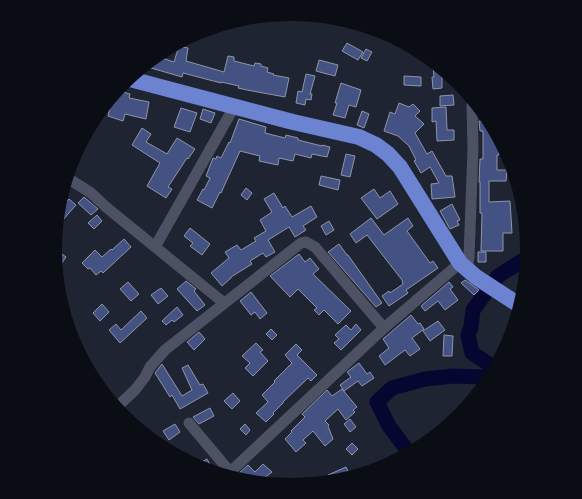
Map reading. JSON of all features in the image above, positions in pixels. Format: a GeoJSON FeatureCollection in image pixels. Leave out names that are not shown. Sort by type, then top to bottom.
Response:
{"type":"FeatureCollection","features":[{"type":"Feature","properties":{"kind":"highway"},"geometry":{"type":"LineString","coordinates":[[137,81],[293,122],[359,137],[376,145],[388,154],[400,167],[460,262],[485,283],[513,302]]}},
{"type":"Feature","properties":{"kind":"street"},"geometry":{"type":"LineString","coordinates":[[155,247],[234,107]]}},
{"type":"Feature","properties":{"kind":"street"},"geometry":{"type":"LineString","coordinates":[[232,470],[384,328],[460,262],[469,257],[473,149],[472,110]]}},
{"type":"Feature","properties":{"kind":"street"},"geometry":{"type":"LineString","coordinates":[[73,181],[91,193],[106,207],[224,303]]}},
{"type":"Feature","properties":{"kind":"street"},"geometry":{"type":"LineString","coordinates":[[121,403],[135,390],[145,377],[150,367],[165,350],[301,242],[306,242],[315,247],[384,328]]}},
{"type":"Feature","properties":{"kind":"street"},"geometry":{"type":"LineString","coordinates":[[460,262],[469,243]]}},
{"type":"Feature","properties":{"kind":"street"},"geometry":{"type":"LineString","coordinates":[[189,423],[227,469]]}},
{"type":"Feature","properties":{"kind":"building"},"geometry":{"type":"Polygon","coordinates":[[[347,43],[363,52],[358,60],[342,51],[347,43]]]}},
{"type":"Feature","properties":{"kind":"building"},"geometry":{"type":"Polygon","coordinates":[[[185,47],[188,48],[186,61],[224,72],[228,56],[234,57],[234,61],[254,66],[255,63],[261,64],[261,66],[268,68],[267,72],[274,74],[273,75],[289,78],[285,97],[238,88],[239,86],[183,73],[182,77],[152,68],[165,59],[174,62],[177,52],[185,47]]]}},
{"type":"Feature","properties":{"kind":"building"},"geometry":{"type":"Polygon","coordinates":[[[366,49],[372,52],[367,61],[361,58],[366,49]]]}},
{"type":"Feature","properties":{"kind":"building"},"geometry":{"type":"Polygon","coordinates":[[[319,60],[338,65],[335,76],[316,71],[319,60]]]}},
{"type":"Feature","properties":{"kind":"building"},"geometry":{"type":"Polygon","coordinates":[[[433,71],[442,78],[442,88],[433,89],[432,77],[434,77],[433,71]]]}},
{"type":"Feature","properties":{"kind":"building"},"geometry":{"type":"Polygon","coordinates":[[[306,74],[315,76],[310,94],[312,94],[311,100],[306,99],[305,105],[296,103],[298,91],[302,92],[306,74]]]}},
{"type":"Feature","properties":{"kind":"building"},"geometry":{"type":"Polygon","coordinates":[[[404,76],[421,77],[421,86],[404,85],[404,76]]]}},
{"type":"Feature","properties":{"kind":"building"},"geometry":{"type":"Polygon","coordinates":[[[341,83],[361,90],[356,107],[349,105],[345,118],[333,115],[341,83]]]}},
{"type":"Feature","properties":{"kind":"building"},"geometry":{"type":"Polygon","coordinates":[[[125,93],[130,94],[129,98],[149,102],[146,119],[125,114],[123,121],[108,116],[110,110],[125,93]]]}},
{"type":"Feature","properties":{"kind":"building"},"geometry":{"type":"Polygon","coordinates":[[[453,95],[454,105],[440,106],[440,96],[453,95]]]}},
{"type":"Feature","properties":{"kind":"building"},"geometry":{"type":"Polygon","coordinates":[[[399,103],[409,107],[413,104],[420,111],[415,116],[424,124],[415,133],[427,154],[432,151],[446,176],[452,176],[455,197],[432,199],[431,184],[439,183],[430,167],[421,173],[414,161],[416,160],[409,146],[398,136],[384,131],[390,112],[395,114],[399,103]]]}},
{"type":"Feature","properties":{"kind":"building"},"geometry":{"type":"Polygon","coordinates":[[[446,107],[447,130],[454,130],[454,140],[437,141],[436,121],[432,122],[432,108],[446,107]]]}},
{"type":"Feature","properties":{"kind":"building"},"geometry":{"type":"Polygon","coordinates":[[[181,108],[197,113],[190,132],[174,127],[181,108]]]}},
{"type":"Feature","properties":{"kind":"building"},"geometry":{"type":"Polygon","coordinates":[[[203,109],[215,113],[211,123],[200,119],[203,109]]]}},
{"type":"Feature","properties":{"kind":"building"},"geometry":{"type":"Polygon","coordinates":[[[362,111],[369,114],[364,128],[357,125],[362,111]]]}},
{"type":"Feature","properties":{"kind":"building"},"geometry":{"type":"Polygon","coordinates":[[[239,119],[266,127],[265,133],[285,138],[286,135],[298,138],[298,140],[330,147],[327,157],[312,154],[311,158],[295,154],[293,161],[279,158],[278,165],[259,161],[260,156],[240,151],[221,193],[220,192],[212,208],[197,200],[210,178],[206,176],[213,158],[216,159],[217,156],[221,158],[229,142],[230,143],[239,119]]]}},
{"type":"Feature","properties":{"kind":"building"},"geometry":{"type":"Polygon","coordinates":[[[479,121],[489,135],[499,155],[497,155],[497,170],[505,170],[507,175],[506,181],[489,181],[489,202],[510,201],[512,233],[503,233],[503,251],[481,251],[482,213],[480,213],[479,182],[480,159],[483,159],[483,131],[480,131],[479,121]]]}},
{"type":"Feature","properties":{"kind":"building"},"geometry":{"type":"Polygon","coordinates":[[[142,128],[151,134],[146,142],[167,154],[177,138],[195,149],[188,159],[187,158],[168,187],[172,189],[166,198],[147,186],[160,163],[132,145],[142,128]]]}},
{"type":"Feature","properties":{"kind":"building"},"geometry":{"type":"Polygon","coordinates":[[[346,154],[355,156],[350,177],[341,175],[346,154]]]}},
{"type":"Feature","properties":{"kind":"building"},"geometry":{"type":"Polygon","coordinates":[[[321,176],[340,180],[338,190],[319,185],[321,176]]]}},
{"type":"Feature","properties":{"kind":"building"},"geometry":{"type":"Polygon","coordinates":[[[246,188],[252,193],[247,200],[241,195],[246,188]]]}},
{"type":"Feature","properties":{"kind":"building"},"geometry":{"type":"Polygon","coordinates":[[[374,189],[380,198],[390,191],[398,204],[377,219],[361,198],[374,189]]]}},
{"type":"Feature","properties":{"kind":"building"},"geometry":{"type":"Polygon","coordinates":[[[274,193],[283,208],[285,206],[292,217],[311,206],[317,217],[303,226],[306,230],[295,237],[289,227],[268,240],[275,252],[266,257],[263,253],[250,261],[252,264],[231,277],[222,286],[211,273],[229,258],[225,252],[237,245],[241,250],[256,241],[254,238],[266,231],[260,220],[272,212],[264,199],[274,193]]]}},
{"type":"Feature","properties":{"kind":"building"},"geometry":{"type":"Polygon","coordinates":[[[84,197],[98,209],[91,215],[78,203],[84,197]]]}},
{"type":"Feature","properties":{"kind":"building"},"geometry":{"type":"Polygon","coordinates":[[[69,199],[76,205],[64,218],[67,205],[69,199]]]}},
{"type":"Feature","properties":{"kind":"building"},"geometry":{"type":"Polygon","coordinates":[[[452,204],[460,220],[457,221],[459,225],[450,229],[440,211],[452,204]]]}},
{"type":"Feature","properties":{"kind":"building"},"geometry":{"type":"Polygon","coordinates":[[[97,215],[102,221],[94,229],[88,223],[97,215]]]}},
{"type":"Feature","properties":{"kind":"building"},"geometry":{"type":"Polygon","coordinates":[[[371,218],[384,235],[408,218],[413,226],[407,231],[430,263],[433,261],[438,268],[406,290],[408,293],[389,306],[382,296],[389,291],[390,293],[403,284],[402,280],[367,235],[356,243],[350,234],[371,218]]]}},
{"type":"Feature","properties":{"kind":"building"},"geometry":{"type":"Polygon","coordinates":[[[329,221],[334,230],[326,235],[321,226],[329,221]]]}},
{"type":"Feature","properties":{"kind":"building"},"geometry":{"type":"Polygon","coordinates":[[[190,228],[210,244],[202,255],[190,246],[193,243],[184,236],[190,228]]]}},
{"type":"Feature","properties":{"kind":"building"},"geometry":{"type":"Polygon","coordinates":[[[124,239],[131,247],[103,273],[101,271],[96,275],[90,268],[88,269],[82,263],[95,250],[102,257],[124,239]]]}},
{"type":"Feature","properties":{"kind":"building"},"geometry":{"type":"Polygon","coordinates":[[[339,244],[382,303],[376,307],[328,252],[339,244]]]}},
{"type":"Feature","properties":{"kind":"building"},"geometry":{"type":"Polygon","coordinates":[[[478,252],[486,252],[486,262],[478,262],[478,252]]]}},
{"type":"Feature","properties":{"kind":"building"},"geometry":{"type":"Polygon","coordinates":[[[62,254],[66,257],[63,262],[62,254]]]}},
{"type":"Feature","properties":{"kind":"building"},"geometry":{"type":"Polygon","coordinates":[[[299,254],[305,262],[310,258],[319,269],[313,274],[351,311],[338,324],[324,310],[319,315],[314,310],[317,308],[298,289],[290,297],[270,276],[299,254]]]}},
{"type":"Feature","properties":{"kind":"building"},"geometry":{"type":"Polygon","coordinates":[[[465,280],[479,290],[474,295],[461,283],[465,280]]]}},
{"type":"Feature","properties":{"kind":"building"},"geometry":{"type":"Polygon","coordinates":[[[186,281],[196,289],[194,291],[205,305],[197,311],[177,289],[186,281]]]}},
{"type":"Feature","properties":{"kind":"building"},"geometry":{"type":"Polygon","coordinates":[[[128,282],[139,294],[131,301],[120,289],[128,282]]]}},
{"type":"Feature","properties":{"kind":"building"},"geometry":{"type":"Polygon","coordinates":[[[449,282],[453,287],[450,289],[458,300],[445,310],[438,301],[425,311],[421,306],[449,282]]]}},
{"type":"Feature","properties":{"kind":"building"},"geometry":{"type":"Polygon","coordinates":[[[161,288],[168,296],[158,304],[151,295],[161,288]]]}},
{"type":"Feature","properties":{"kind":"building"},"geometry":{"type":"Polygon","coordinates":[[[251,292],[267,313],[260,319],[255,312],[251,315],[240,301],[251,292]]]}},
{"type":"Feature","properties":{"kind":"building"},"geometry":{"type":"Polygon","coordinates":[[[102,304],[109,312],[100,321],[93,313],[102,304]]]}},
{"type":"Feature","properties":{"kind":"building"},"geometry":{"type":"Polygon","coordinates":[[[177,307],[183,315],[174,322],[172,320],[166,325],[162,321],[177,307]]]}},
{"type":"Feature","properties":{"kind":"building"},"geometry":{"type":"Polygon","coordinates":[[[141,311],[147,318],[120,343],[109,330],[116,324],[121,330],[141,311]]]}},
{"type":"Feature","properties":{"kind":"building"},"geometry":{"type":"Polygon","coordinates":[[[411,315],[424,329],[412,338],[420,349],[410,356],[405,350],[385,365],[379,356],[389,348],[383,339],[411,315]]]}},
{"type":"Feature","properties":{"kind":"building"},"geometry":{"type":"Polygon","coordinates":[[[438,321],[445,330],[430,341],[423,331],[438,321]]]}},
{"type":"Feature","properties":{"kind":"building"},"geometry":{"type":"Polygon","coordinates":[[[356,324],[361,330],[341,350],[334,343],[339,339],[335,335],[346,325],[351,330],[356,324]]]}},
{"type":"Feature","properties":{"kind":"building"},"geometry":{"type":"Polygon","coordinates":[[[271,329],[277,335],[272,340],[266,334],[271,329]]]}},
{"type":"Feature","properties":{"kind":"building"},"geometry":{"type":"Polygon","coordinates":[[[199,332],[205,339],[194,350],[187,342],[199,332]]]}},
{"type":"Feature","properties":{"kind":"building"},"geometry":{"type":"Polygon","coordinates":[[[444,335],[453,336],[452,356],[443,356],[444,335]]]}},
{"type":"Feature","properties":{"kind":"building"},"geometry":{"type":"Polygon","coordinates":[[[256,343],[263,350],[260,352],[268,361],[253,376],[245,368],[250,363],[242,356],[256,343]]]}},
{"type":"Feature","properties":{"kind":"building"},"geometry":{"type":"Polygon","coordinates":[[[296,344],[302,350],[297,355],[317,375],[311,381],[308,378],[283,402],[266,422],[256,413],[268,402],[262,395],[292,363],[285,355],[296,344]]]}},
{"type":"Feature","properties":{"kind":"building"},"geometry":{"type":"Polygon","coordinates":[[[359,363],[367,374],[370,372],[374,378],[362,386],[358,381],[344,391],[340,385],[351,377],[347,372],[359,363]]]}},
{"type":"Feature","properties":{"kind":"building"},"geometry":{"type":"Polygon","coordinates":[[[162,364],[182,396],[192,390],[182,368],[188,365],[200,385],[203,384],[208,393],[180,409],[172,395],[170,397],[155,373],[162,364]]]}},
{"type":"Feature","properties":{"kind":"building"},"geometry":{"type":"Polygon","coordinates":[[[342,389],[357,407],[353,410],[355,412],[346,420],[338,409],[325,421],[329,425],[328,426],[333,439],[325,446],[313,431],[303,440],[306,443],[296,452],[285,439],[305,417],[302,414],[327,390],[332,396],[342,389]]]}},
{"type":"Feature","properties":{"kind":"building"},"geometry":{"type":"Polygon","coordinates":[[[233,393],[240,401],[232,409],[224,401],[233,393]]]}},
{"type":"Feature","properties":{"kind":"building"},"geometry":{"type":"Polygon","coordinates":[[[210,408],[214,416],[199,424],[193,417],[210,408]]]}},
{"type":"Feature","properties":{"kind":"building"},"geometry":{"type":"Polygon","coordinates":[[[350,419],[356,427],[350,432],[344,424],[350,419]]]}},
{"type":"Feature","properties":{"kind":"building"},"geometry":{"type":"Polygon","coordinates":[[[175,424],[180,432],[169,440],[163,431],[175,424]]]}},
{"type":"Feature","properties":{"kind":"building"},"geometry":{"type":"Polygon","coordinates":[[[245,424],[250,430],[246,435],[240,429],[245,424]]]}},
{"type":"Feature","properties":{"kind":"building"},"geometry":{"type":"Polygon","coordinates":[[[352,443],[358,449],[352,455],[346,449],[352,443]]]}},
{"type":"Feature","properties":{"kind":"building"},"geometry":{"type":"Polygon","coordinates":[[[263,464],[272,472],[266,477],[240,472],[248,465],[255,472],[263,464]]]}},
{"type":"Feature","properties":{"kind":"building"},"geometry":{"type":"Polygon","coordinates":[[[346,467],[348,471],[336,474],[328,475],[346,467]]]}},
{"type":"Feature","properties":{"kind":"waterway"},"geometry":{"type":"LineString","coordinates":[[489,364],[472,353],[468,335],[471,327],[473,310],[498,276],[519,263]]}},
{"type":"Feature","properties":{"kind":"waterway"},"geometry":{"type":"LineString","coordinates":[[405,447],[389,426],[377,402],[392,388],[425,379],[453,376],[480,377]]}}]}
